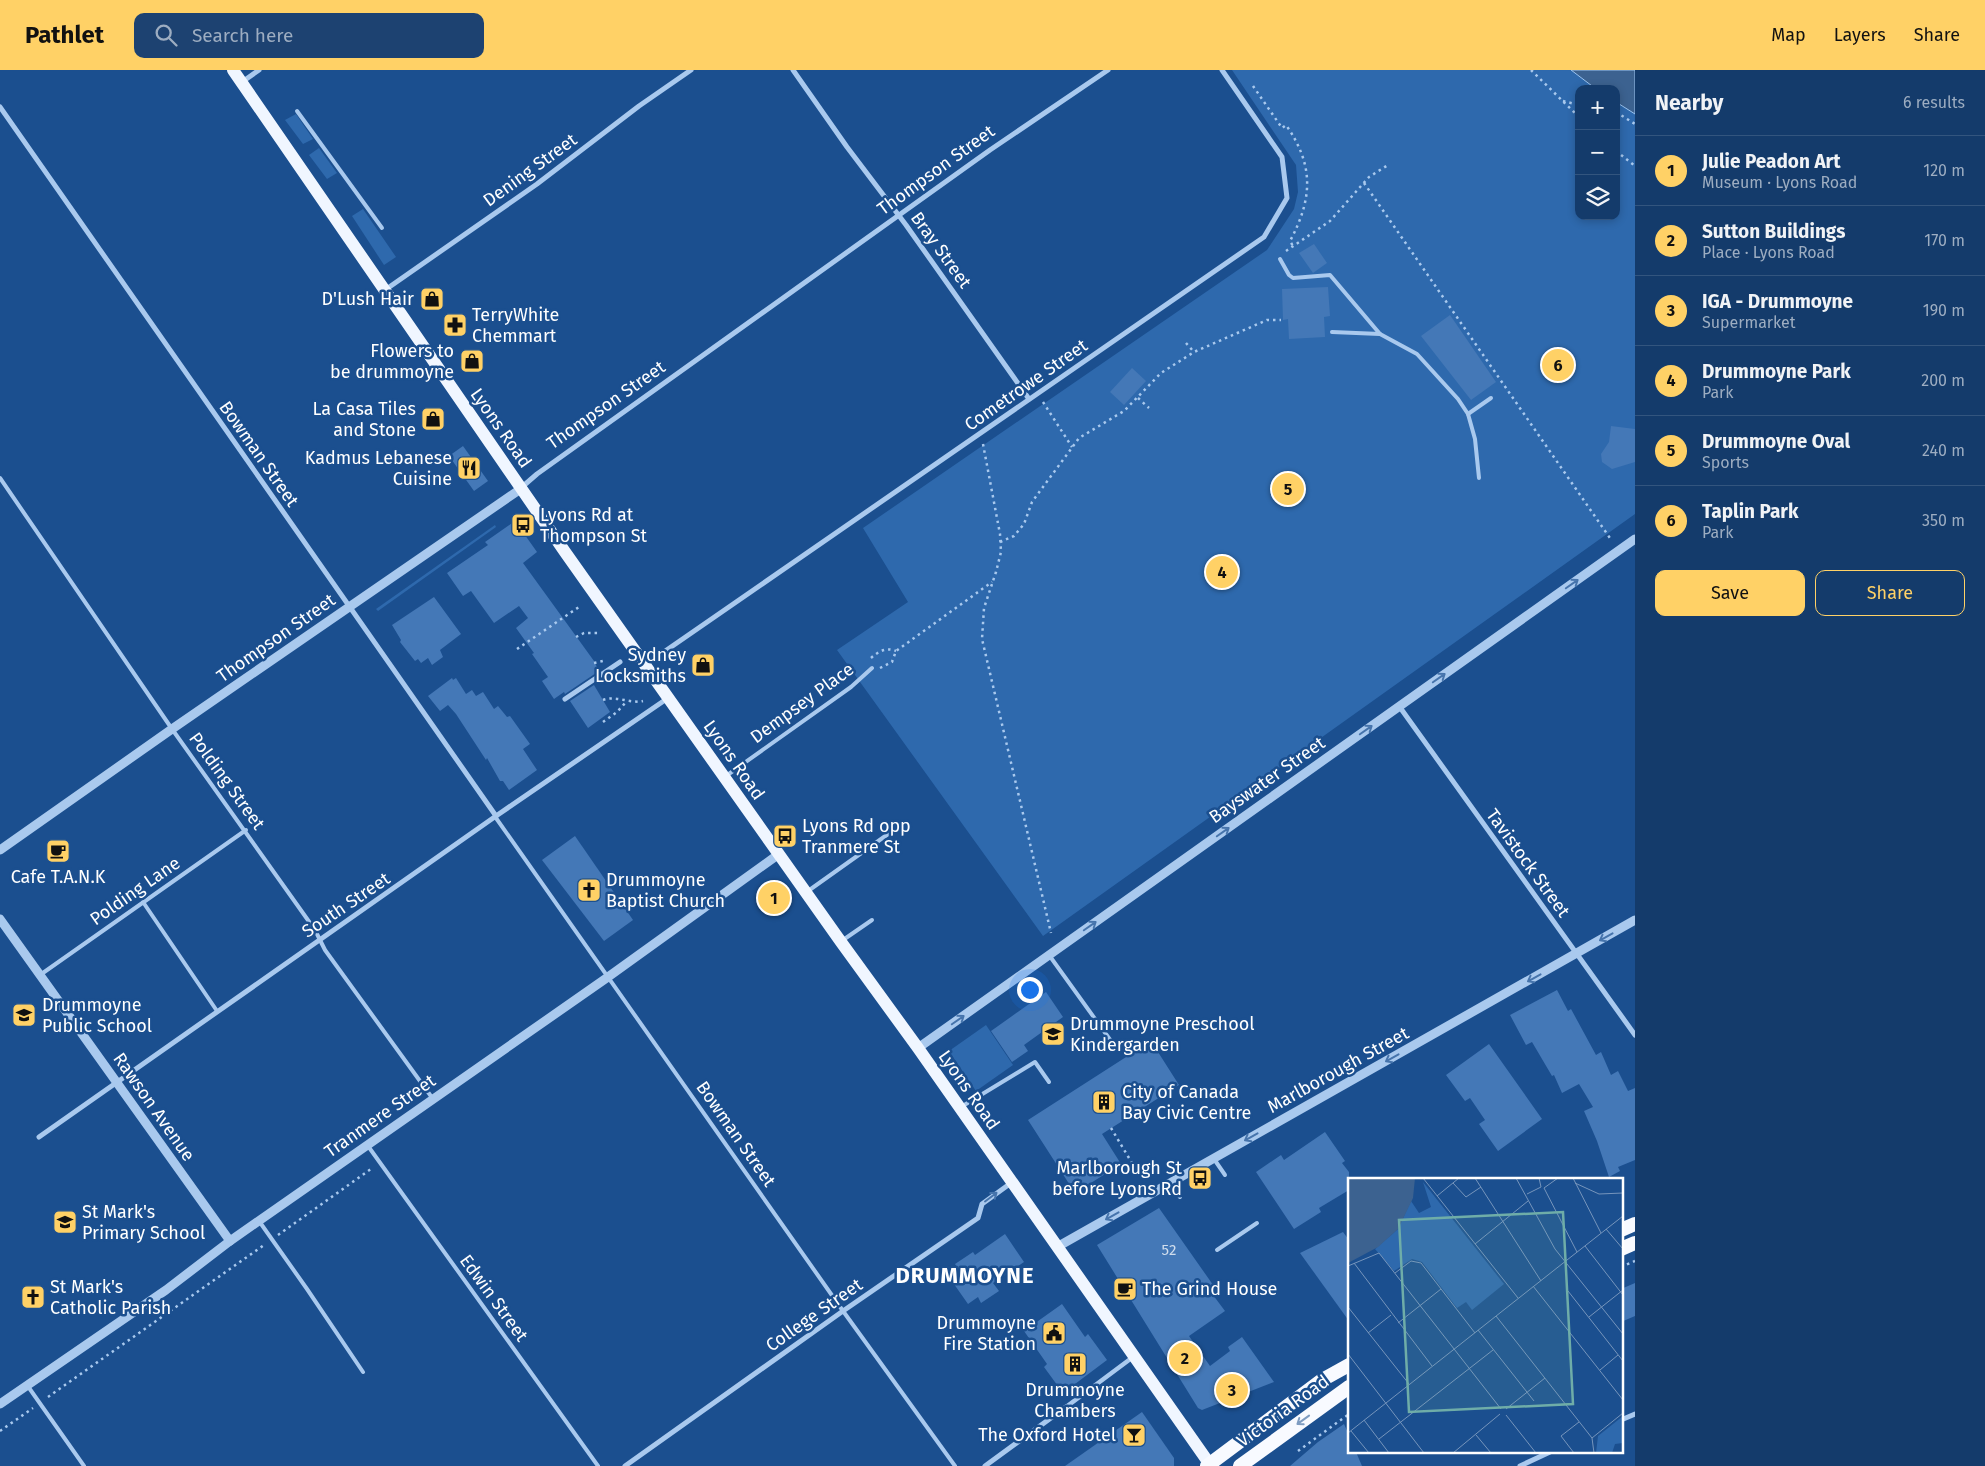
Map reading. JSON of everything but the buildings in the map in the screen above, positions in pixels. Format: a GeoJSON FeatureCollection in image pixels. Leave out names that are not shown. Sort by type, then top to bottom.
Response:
{"type":"FeatureCollection","features":[{"type":"Feature","properties":{"kind":"highway"},"geometry":{"type":"LineString","coordinates":[[1622,1230],[1635,1224]]}},
{"type":"Feature","properties":{"kind":"highway"},"geometry":{"type":"LineString","coordinates":[[1622,1250],[1635,1243]]}},
{"type":"Feature","properties":{"kind":"highway","name":"Victoria Road"},"geometry":{"type":"LineString","coordinates":[[1209,1465],[1322,1380],[1348,1366]]}},
{"type":"Feature","properties":{"kind":"highway","name":"Victoria Road"},"geometry":{"type":"LineString","coordinates":[[1240,1466],[1348,1388]]}},
{"type":"Feature","properties":{"kind":"main road","name":"Lyons Road"},"geometry":{"type":"LineString","coordinates":[[233,70],[668,698],[918,1048],[1209,1465]]}},
{"type":"Feature","properties":{"kind":"street"},"geometry":{"type":"LineString","coordinates":[[242,82],[259,70]]}},
{"type":"Feature","properties":{"kind":"street","name":"Dening Street"},"geometry":{"type":"LineString","coordinates":[[385,291],[537,184],[639,106],[691,70]]}},
{"type":"Feature","properties":{"kind":"street","name":"Bray Street"},"geometry":{"type":"LineString","coordinates":[[793,70],[846,146],[900,216],[1029,399]]}},
{"type":"Feature","properties":{"kind":"street","name":"Thompson Street"},"geometry":{"type":"LineString","coordinates":[[0,850],[172,728],[522,488],[537,474],[990,150],[1108,70]]}},
{"type":"Feature","properties":{"kind":"street","name":"Cometrowe Street"},"geometry":{"type":"LineString","coordinates":[[645,665],[1264,237],[1287,198],[1282,157],[1222,70]]}},
{"type":"Feature","properties":{"kind":"street","name":"Bowman Street"},"geometry":{"type":"LineString","coordinates":[[0,107],[496,817]]}},
{"type":"Feature","properties":{"kind":"street","name":"Bayswater Street"},"geometry":{"type":"LineString","coordinates":[[918,1048],[1635,539]]}},
{"type":"Feature","properties":{"kind":"street"},"geometry":{"type":"LineString","coordinates":[[566,699],[620,662]]}},
{"type":"Feature","properties":{"kind":"street","name":"South Street"},"geometry":{"type":"LineString","coordinates":[[39,1137],[668,698]]}},
{"type":"Feature","properties":{"kind":"street","name":"Tavistock Street"},"geometry":{"type":"LineString","coordinates":[[1400,706],[1635,1035]]}},
{"type":"Feature","properties":{"kind":"street","name":"Tranmere Street"},"geometry":{"type":"LineString","coordinates":[[0,1404],[166,1290],[230,1241],[608,977],[779,854]]}},
{"type":"Feature","properties":{"kind":"street","name":"Rawson Avenue"},"geometry":{"type":"LineString","coordinates":[[0,919],[230,1241]]}},
{"type":"Feature","properties":{"kind":"street","name":"Marlborough Street"},"geometry":{"type":"LineString","coordinates":[[1057,1247],[1635,920]]}},
{"type":"Feature","properties":{"kind":"street","name":"College Street"},"geometry":{"type":"LineString","coordinates":[[625,1466],[843,1311],[978,1218],[982,1204],[1012,1182]]}},
{"type":"Feature","properties":{"kind":"street"},"geometry":{"type":"LineString","coordinates":[[984,1466],[1134,1356]]}},
{"type":"Feature","properties":{"kind":"street"},"geometry":{"type":"LineString","coordinates":[[1622,1420],[1635,1414]]}},
{"type":"Feature","properties":{"kind":"street"},"geometry":{"type":"LineString","coordinates":[[1520,1466],[1546,1454]]}},
{"type":"Feature","properties":{"kind":"lane"},"geometry":{"type":"LineString","coordinates":[[296,110],[382,228]]}},
{"type":"Feature","properties":{"kind":"lane"},"geometry":{"type":"LineString","coordinates":[[1280,259],[1289,275],[1294,278],[1330,275],[1380,334],[1417,354],[1458,399],[1468,414],[1476,439],[1479,478]]}},
{"type":"Feature","properties":{"kind":"lane"},"geometry":{"type":"LineString","coordinates":[[1332,332],[1380,334]]}},
{"type":"Feature","properties":{"kind":"lane"},"geometry":{"type":"LineString","coordinates":[[1468,414],[1490,398]]}},
{"type":"Feature","properties":{"kind":"lane","name":"Polding Street"},"geometry":{"type":"LineString","coordinates":[[0,478],[172,728],[310,922],[325,950],[433,1099]]}},
{"type":"Feature","properties":{"kind":"lane","name":"Dempsey Place"},"geometry":{"type":"LineString","coordinates":[[724,777],[851,687],[872,668]]}},
{"type":"Feature","properties":{"kind":"lane","name":"Bowman Street"},"geometry":{"type":"LineString","coordinates":[[496,817],[843,1311],[955,1466]]}},
{"type":"Feature","properties":{"kind":"lane"},"geometry":{"type":"LineString","coordinates":[[806,893],[898,827]]}},
{"type":"Feature","properties":{"kind":"lane","name":"Polding Lane"},"geometry":{"type":"LineString","coordinates":[[40,975],[246,830]]}},
{"type":"Feature","properties":{"kind":"lane"},"geometry":{"type":"LineString","coordinates":[[143,902],[217,1011]]}},
{"type":"Feature","properties":{"kind":"lane"},"geometry":{"type":"LineString","coordinates":[[841,942],[872,920]]}},
{"type":"Feature","properties":{"kind":"lane"},"geometry":{"type":"LineString","coordinates":[[1049,955],[1116,1048]]}},
{"type":"Feature","properties":{"kind":"lane"},"geometry":{"type":"LineString","coordinates":[[960,1108],[1035,1062],[1049,1082]]}},
{"type":"Feature","properties":{"kind":"lane","name":"Edwin Street"},"geometry":{"type":"LineString","coordinates":[[368,1146],[598,1466]]}},
{"type":"Feature","properties":{"kind":"lane"},"geometry":{"type":"LineString","coordinates":[[1214,1158],[1225,1175]]}},
{"type":"Feature","properties":{"kind":"lane"},"geometry":{"type":"LineString","coordinates":[[1170,1183],[1180,1197]]}},
{"type":"Feature","properties":{"kind":"lane"},"geometry":{"type":"LineString","coordinates":[[259,1221],[363,1372]]}},
{"type":"Feature","properties":{"kind":"lane"},"geometry":{"type":"LineString","coordinates":[[1217,1250],[1257,1223]]}},
{"type":"Feature","properties":{"kind":"lane"},"geometry":{"type":"LineString","coordinates":[[27,1386],[84,1466]]}},
{"type":"Feature","properties":{"kind":"path"},"geometry":{"type":"LineString","coordinates":[[1531,70],[1575,114]]}},
{"type":"Feature","properties":{"kind":"path"},"geometry":{"type":"LineString","coordinates":[[1561,100],[1575,104]]}},
{"type":"Feature","properties":{"kind":"path"},"geometry":{"type":"LineString","coordinates":[[1620,115],[1635,124]]}},
{"type":"Feature","properties":{"kind":"path"},"geometry":{"type":"LineString","coordinates":[[1620,154],[1635,166]]}},
{"type":"Feature","properties":{"kind":"path"},"geometry":{"type":"LineString","coordinates":[[1286,251],[1330,220],[1364,183],[1388,164]]}},
{"type":"Feature","properties":{"kind":"path"},"geometry":{"type":"LineString","coordinates":[[1364,183],[1618,551]]}},
{"type":"Feature","properties":{"kind":"path"},"geometry":{"type":"LineString","coordinates":[[1000,542],[1014,536],[1024,524],[1032,502],[1079,438],[1124,411],[1161,373],[1194,352],[1267,320],[1281,320]]}},
{"type":"Feature","properties":{"kind":"path"},"geometry":{"type":"LineString","coordinates":[[1186,343],[1194,352]]}},
{"type":"Feature","properties":{"kind":"path"},"geometry":{"type":"LineString","coordinates":[[1037,394],[1072,447]]}},
{"type":"Feature","properties":{"kind":"path"},"geometry":{"type":"LineString","coordinates":[[1138,398],[1149,408]]}},
{"type":"Feature","properties":{"kind":"path"},"geometry":{"type":"LineString","coordinates":[[981,433],[1001,552],[984,608],[982,639],[1051,933]]}},
{"type":"Feature","properties":{"kind":"path"},"geometry":{"type":"LineString","coordinates":[[896,651],[889,648],[871,657],[872,668],[882,668],[892,662],[896,651],[993,581]]}},
{"type":"Feature","properties":{"kind":"path"},"geometry":{"type":"LineString","coordinates":[[517,649],[579,607]]}},
{"type":"Feature","properties":{"kind":"path"},"geometry":{"type":"LineString","coordinates":[[576,637],[584,634],[598,633]]}},
{"type":"Feature","properties":{"kind":"path"},"geometry":{"type":"LineString","coordinates":[[603,700],[612,698],[641,702],[646,699]]}},
{"type":"Feature","properties":{"kind":"path"},"geometry":{"type":"LineString","coordinates":[[603,722],[617,712],[627,701]]}},
{"type":"Feature","properties":{"kind":"path"},"geometry":{"type":"LineString","coordinates":[[1111,1128],[1138,1173]]}},
{"type":"Feature","properties":{"kind":"path"},"geometry":{"type":"LineString","coordinates":[[0,1431],[371,1169]]}},
{"type":"Feature","properties":{"kind":"path"},"geometry":{"type":"LineString","coordinates":[[1622,1267],[1635,1261]]}},
{"type":"Feature","properties":{"kind":"path"},"geometry":{"type":"LineString","coordinates":[[1298,1451],[1348,1415]]}},
{"type":"Feature","properties":{"kind":"shaded area"},"geometry":{"type":"Polygon","coordinates":[[[1232,70],[1571,70],[1591,85],[1575,85],[1575,220],[1620,220],[1620,105],[1635,114],[1635,514],[1043,936],[837,650],[908,602],[863,528],[1267,250],[1294,209],[1298,192],[1296,165],[1232,70]]]}},
{"type":"Feature","properties":{"kind":"shaded area"},"geometry":{"type":"Polygon","coordinates":[[[1571,70],[1635,70],[1635,114],[1620,105],[1620,85],[1591,85],[1571,70]]]}},
{"type":"Feature","properties":{"kind":"shaded area"},"geometry":{"type":"Polygon","coordinates":[[[296,114],[313,139],[303,144],[285,120],[296,114]]]}},
{"type":"Feature","properties":{"kind":"shaded area"},"geometry":{"type":"Polygon","coordinates":[[[319,148],[337,173],[327,179],[309,155],[319,148]]]}},
{"type":"Feature","properties":{"kind":"shaded area"},"geometry":{"type":"Polygon","coordinates":[[[363,209],[396,257],[384,265],[352,216],[363,209]]]}},
{"type":"Feature","properties":{"kind":"shaded area"},"geometry":{"type":"Polygon","coordinates":[[[495,525],[496,527],[378,611],[376,609],[495,525]]]}},
{"type":"Feature","properties":{"kind":"shaded area"},"geometry":{"type":"Polygon","coordinates":[[[986,1025],[1013,1065],[976,1091],[949,1051],[986,1025]]]}},
{"type":"Feature","properties":{"kind":"place","name":"D'Lush Hair"},"geometry":{"type":"Point","coordinates":[432,299]}},
{"type":"Feature","properties":{"kind":"place","name":"TerryWhite Chemmart"},"geometry":{"type":"Point","coordinates":[455,325]}},
{"type":"Feature","properties":{"kind":"place","name":"Flowers to be drummoyne"},"geometry":{"type":"Point","coordinates":[472,361]}},
{"type":"Feature","properties":{"kind":"place","name":"Taplin Park"},"geometry":{"type":"Point","coordinates":[1558,365]}},
{"type":"Feature","properties":{"kind":"place","name":"La Casa Tiles and Stone"},"geometry":{"type":"Point","coordinates":[433,419]}},
{"type":"Feature","properties":{"kind":"place","name":"Kadmus Lebanese Cuisine"},"geometry":{"type":"Point","coordinates":[469,468]}},
{"type":"Feature","properties":{"kind":"place","name":"Drummoyne Oval"},"geometry":{"type":"Point","coordinates":[1288,489]}},
{"type":"Feature","properties":{"kind":"place","name":"Lyons Rd at Thompson St"},"geometry":{"type":"Point","coordinates":[523,525]}},
{"type":"Feature","properties":{"kind":"place","name":"Drummoyne Park"},"geometry":{"type":"Point","coordinates":[1222,572]}},
{"type":"Feature","properties":{"kind":"place","name":"Sydney Locksmiths"},"geometry":{"type":"Point","coordinates":[703,665]}},
{"type":"Feature","properties":{"kind":"place","name":"Lyons Rd opp Tranmere St"},"geometry":{"type":"Point","coordinates":[785,836]}},
{"type":"Feature","properties":{"kind":"place","name":"Cafe T.A.N.K"},"geometry":{"type":"Point","coordinates":[58,851]}},
{"type":"Feature","properties":{"kind":"place","name":"Drummoyne Baptist Church"},"geometry":{"type":"Point","coordinates":[589,890]}},
{"type":"Feature","properties":{"kind":"place","name":"Julie Peadon Art"},"geometry":{"type":"Point","coordinates":[774,898]}},
{"type":"Feature","properties":{"kind":"place","name":"Drummoyne Public School"},"geometry":{"type":"Point","coordinates":[24,1015]}},
{"type":"Feature","properties":{"kind":"place","name":"Drummoyne Preschool Kindergarden"},"geometry":{"type":"Point","coordinates":[1053,1034]}},
{"type":"Feature","properties":{"kind":"place","name":"City of Canada Bay Civic Centre"},"geometry":{"type":"Point","coordinates":[1104,1102]}},
{"type":"Feature","properties":{"kind":"place","name":"Marlborough St before Lyons Rd"},"geometry":{"type":"Point","coordinates":[1200,1178]}},
{"type":"Feature","properties":{"kind":"place","name":"St Mark's Primary School"},"geometry":{"type":"Point","coordinates":[65,1222]}},
{"type":"Feature","properties":{"kind":"place","name":"The Grind House"},"geometry":{"type":"Point","coordinates":[1125,1289]}},
{"type":"Feature","properties":{"kind":"place","name":"St Mark's Catholic Parish"},"geometry":{"type":"Point","coordinates":[33,1297]}},
{"type":"Feature","properties":{"kind":"place","name":"Drummoyne Fire Station"},"geometry":{"type":"Point","coordinates":[1054,1333]}},
{"type":"Feature","properties":{"kind":"place","name":"Sutton Buildings"},"geometry":{"type":"Point","coordinates":[1185,1358]}},
{"type":"Feature","properties":{"kind":"place","name":"Drummoyne Chambers"},"geometry":{"type":"Point","coordinates":[1075,1364]}},
{"type":"Feature","properties":{"kind":"place","name":"IGA - Drummoyne"},"geometry":{"type":"Point","coordinates":[1232,1390]}},
{"type":"Feature","properties":{"kind":"place","name":"The Oxford Hotel"},"geometry":{"type":"Point","coordinates":[1134,1435]}},
{"type":"Feature","properties":{"kind":"district","name":"DRUMMOYNE"},"geometry":{"type":"Point","coordinates":[965,1275]}}]}
